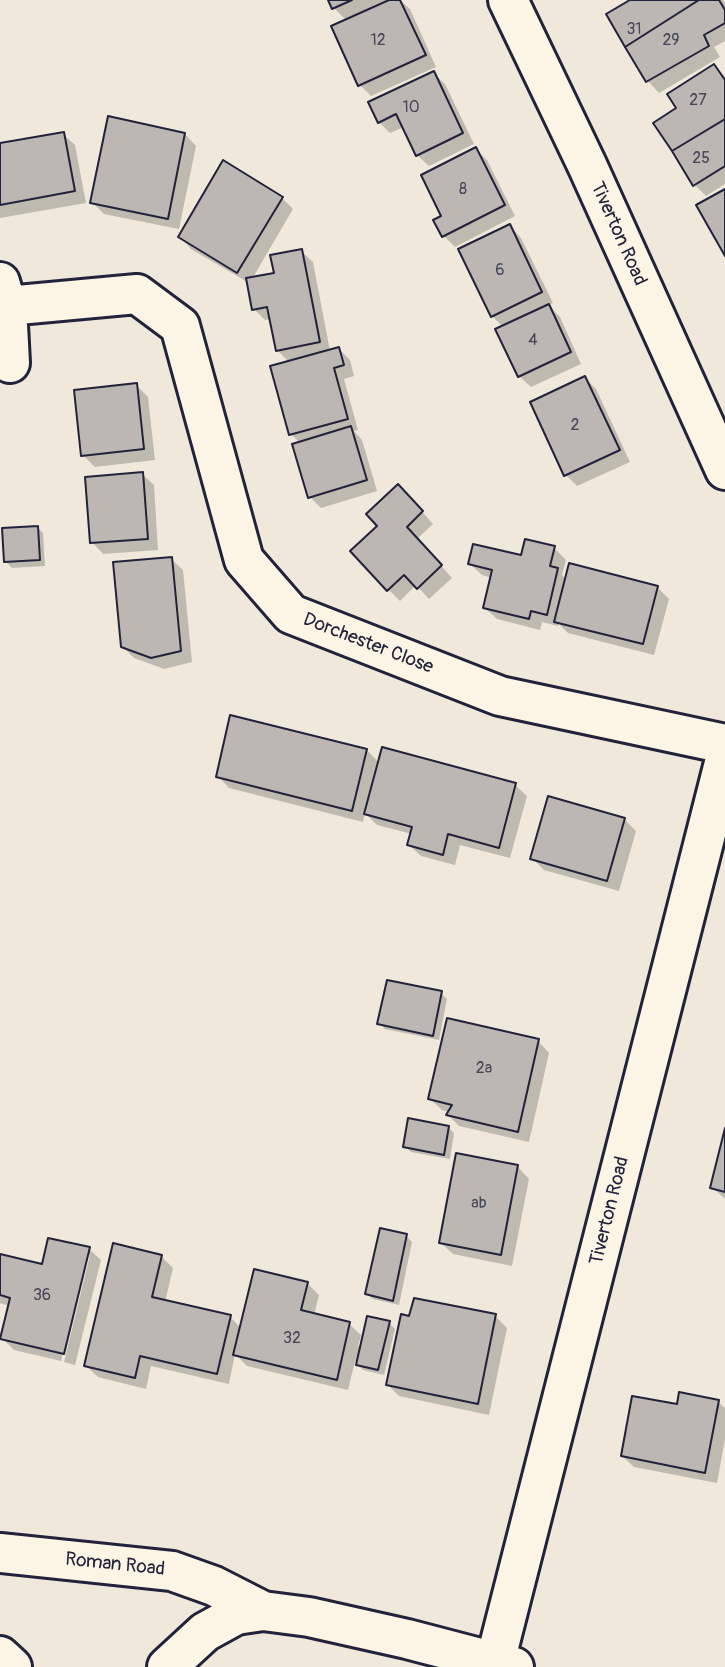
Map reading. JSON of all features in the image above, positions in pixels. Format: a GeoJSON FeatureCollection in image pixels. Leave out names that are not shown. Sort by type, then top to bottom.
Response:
{"type":"FeatureCollection","features":[{"type":"Feature","properties":{"kind":"street","name":"Tiverton Road"},"geometry":{"type":"LineString","coordinates":[[508,0],[587,165],[725,470]]}},
{"type":"Feature","properties":{"kind":"street","name":"Dorchester Close"},"geometry":{"type":"LineString","coordinates":[[10,363],[3,293],[137,294],[180,326],[244,560],[291,614],[500,696],[725,744]]}},
{"type":"Feature","properties":{"kind":"street","name":"Tiverton Road"},"geometry":{"type":"LineString","coordinates":[[505,1664],[725,759]]}},
{"type":"Feature","properties":{"kind":"street","name":"Roman Road"},"geometry":{"type":"LineString","coordinates":[[0,1553],[172,1571],[214,1586],[263,1611]]}},
{"type":"Feature","properties":{"kind":"street","name":"Roman Road"},"geometry":{"type":"LineString","coordinates":[[167,1667],[205,1632],[236,1615],[263,1611],[309,1617],[505,1664]]}},
{"type":"Feature","properties":{"kind":"street"},"geometry":{"type":"LineString","coordinates":[[0,1656],[12,1667]]}},
{"type":"Feature","properties":{"kind":"building"},"geometry":{"type":"Polygon","coordinates":[[[328,0],[352,0],[332,9],[328,0]]]}},
{"type":"Feature","properties":{"kind":"building"},"geometry":{"type":"Polygon","coordinates":[[[389,0],[400,0],[426,55],[358,86],[331,26],[389,0]]]}},
{"type":"Feature","properties":{"kind":"building"},"geometry":{"type":"Polygon","coordinates":[[[630,0],[699,0],[625,47],[606,14],[630,0]]]}},
{"type":"Feature","properties":{"kind":"building"},"geometry":{"type":"Polygon","coordinates":[[[699,0],[719,0],[725,10],[725,23],[704,35],[709,46],[646,82],[625,47],[699,0]]]}},
{"type":"Feature","properties":{"kind":"building"},"geometry":{"type":"Polygon","coordinates":[[[714,64],[725,80],[725,119],[672,151],[653,123],[676,108],[667,94],[714,64]]]}},
{"type":"Feature","properties":{"kind":"building"},"geometry":{"type":"Polygon","coordinates":[[[434,71],[463,133],[416,156],[396,114],[378,123],[368,102],[434,71]]]}},
{"type":"Feature","properties":{"kind":"building"},"geometry":{"type":"Polygon","coordinates":[[[108,116],[185,133],[168,219],[90,203],[108,116]]]}},
{"type":"Feature","properties":{"kind":"building"},"geometry":{"type":"Polygon","coordinates":[[[725,119],[725,166],[693,186],[672,151],[725,119]]]}},
{"type":"Feature","properties":{"kind":"building"},"geometry":{"type":"Polygon","coordinates":[[[64,132],[75,191],[0,205],[0,143],[64,132]]]}},
{"type":"Feature","properties":{"kind":"building"},"geometry":{"type":"Polygon","coordinates":[[[476,147],[505,205],[442,237],[433,220],[441,216],[421,175],[476,147]]]}},
{"type":"Feature","properties":{"kind":"building"},"geometry":{"type":"Polygon","coordinates":[[[223,160],[283,197],[237,273],[178,237],[223,160]]]}},
{"type":"Feature","properties":{"kind":"building"},"geometry":{"type":"Polygon","coordinates":[[[725,189],[725,256],[696,205],[725,189]]]}},
{"type":"Feature","properties":{"kind":"building"},"geometry":{"type":"Polygon","coordinates":[[[510,224],[542,292],[491,317],[458,249],[510,224]]]}},
{"type":"Feature","properties":{"kind":"building"},"geometry":{"type":"Polygon","coordinates":[[[302,249],[320,342],[276,351],[267,307],[252,310],[246,278],[274,273],[270,255],[302,249]]]}},
{"type":"Feature","properties":{"kind":"building"},"geometry":{"type":"Polygon","coordinates":[[[549,304],[571,352],[518,377],[495,329],[549,304]]]}},
{"type":"Feature","properties":{"kind":"building"},"geometry":{"type":"Polygon","coordinates":[[[339,347],[344,365],[334,368],[348,419],[289,435],[270,366],[339,347]]]}},
{"type":"Feature","properties":{"kind":"building"},"geometry":{"type":"Polygon","coordinates":[[[585,376],[620,450],[564,476],[530,402],[585,376]]]}},
{"type":"Feature","properties":{"kind":"building"},"geometry":{"type":"Polygon","coordinates":[[[137,383],[144,449],[81,456],[74,390],[137,383]]]}},
{"type":"Feature","properties":{"kind":"building"},"geometry":{"type":"Polygon","coordinates":[[[351,426],[367,480],[308,498],[292,444],[351,426]]]}},
{"type":"Feature","properties":{"kind":"building"},"geometry":{"type":"Polygon","coordinates":[[[143,472],[148,539],[90,543],[85,477],[143,472]]]}},
{"type":"Feature","properties":{"kind":"building"},"geometry":{"type":"Polygon","coordinates":[[[398,484],[423,511],[407,527],[442,565],[417,589],[404,575],[387,591],[350,551],[377,526],[366,514],[398,484]]]}},
{"type":"Feature","properties":{"kind":"building"},"geometry":{"type":"Polygon","coordinates":[[[38,526],[40,560],[4,562],[2,528],[38,526]]]}},
{"type":"Feature","properties":{"kind":"building"},"geometry":{"type":"Polygon","coordinates":[[[525,539],[555,546],[550,566],[558,568],[547,615],[531,611],[529,619],[483,608],[492,570],[468,564],[473,544],[521,555],[525,539]]]}},
{"type":"Feature","properties":{"kind":"building"},"geometry":{"type":"Polygon","coordinates":[[[172,557],[181,651],[151,658],[121,647],[113,562],[172,557]]]}},
{"type":"Feature","properties":{"kind":"building"},"geometry":{"type":"Polygon","coordinates":[[[569,563],[658,586],[643,644],[554,622],[569,563]]]}},
{"type":"Feature","properties":{"kind":"building"},"geometry":{"type":"Polygon","coordinates":[[[230,715],[367,749],[352,811],[216,777],[230,715]]]}},
{"type":"Feature","properties":{"kind":"building"},"geometry":{"type":"Polygon","coordinates":[[[382,747],[516,783],[499,848],[448,834],[443,855],[407,845],[412,827],[364,814],[382,747]]]}},
{"type":"Feature","properties":{"kind":"building"},"geometry":{"type":"Polygon","coordinates":[[[548,796],[625,818],[607,881],[530,859],[548,796]]]}},
{"type":"Feature","properties":{"kind":"building"},"geometry":{"type":"Polygon","coordinates":[[[387,980],[442,991],[433,1036],[377,1024],[387,980]]]}},
{"type":"Feature","properties":{"kind":"building"},"geometry":{"type":"Polygon","coordinates":[[[447,1018],[539,1039],[518,1132],[446,1115],[452,1105],[428,1099],[447,1018]]]}},
{"type":"Feature","properties":{"kind":"building"},"geometry":{"type":"Polygon","coordinates":[[[408,1118],[449,1126],[444,1155],[403,1147],[408,1118]]]}},
{"type":"Feature","properties":{"kind":"building"},"geometry":{"type":"Polygon","coordinates":[[[725,1128],[725,1192],[710,1188],[725,1128]]]}},
{"type":"Feature","properties":{"kind":"building"},"geometry":{"type":"Polygon","coordinates":[[[456,1153],[518,1165],[501,1255],[439,1243],[456,1153]]]}},
{"type":"Feature","properties":{"kind":"building"},"geometry":{"type":"Polygon","coordinates":[[[380,1228],[407,1234],[393,1301],[365,1294],[380,1228]]]}},
{"type":"Feature","properties":{"kind":"building"},"geometry":{"type":"Polygon","coordinates":[[[48,1238],[90,1247],[64,1354],[0,1339],[10,1298],[0,1295],[0,1254],[42,1264],[48,1238]]]}},
{"type":"Feature","properties":{"kind":"building"},"geometry":{"type":"Polygon","coordinates":[[[113,1243],[162,1255],[152,1297],[231,1315],[217,1374],[140,1356],[135,1378],[84,1366],[113,1243]]]}},
{"type":"Feature","properties":{"kind":"building"},"geometry":{"type":"Polygon","coordinates":[[[254,1269],[308,1282],[301,1310],[350,1322],[337,1380],[233,1355],[254,1269]]]}},
{"type":"Feature","properties":{"kind":"building"},"geometry":{"type":"Polygon","coordinates":[[[414,1298],[496,1314],[478,1404],[386,1385],[401,1314],[409,1316],[414,1298]]]}},
{"type":"Feature","properties":{"kind":"building"},"geometry":{"type":"Polygon","coordinates":[[[367,1316],[390,1321],[378,1370],[356,1365],[367,1316]]]}},
{"type":"Feature","properties":{"kind":"building"},"geometry":{"type":"Polygon","coordinates":[[[679,1392],[719,1400],[705,1473],[621,1456],[632,1396],[677,1404],[679,1392]]]}}]}
